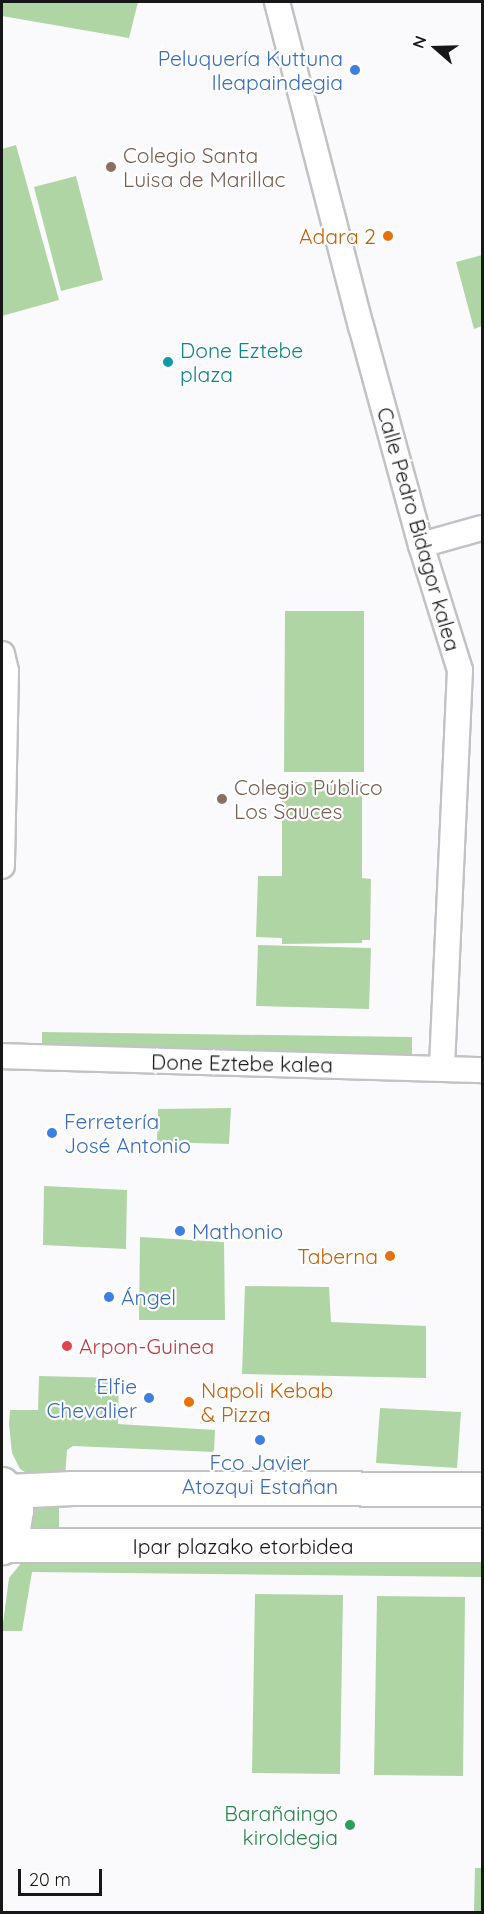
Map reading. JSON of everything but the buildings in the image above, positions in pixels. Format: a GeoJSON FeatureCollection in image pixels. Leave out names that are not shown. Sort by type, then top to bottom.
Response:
{"type":"FeatureCollection","features":[{"type":"Feature","properties":{"kind":"street","name":"Calle Pedro Bidagor kalea"},"geometry":{"type":"LineString","coordinates":[[277,2],[421,545],[460,670],[442,1068]]}},
{"type":"Feature","properties":{"kind":"street"},"geometry":{"type":"LineString","coordinates":[[421,545],[483,528]]}},
{"type":"Feature","properties":{"kind":"street"},"geometry":{"type":"LineString","coordinates":[[2,654],[6,671],[2,866]]}},
{"type":"Feature","properties":{"kind":"street","name":"Done Eztebe kalea"},"geometry":{"type":"LineString","coordinates":[[2,1056],[483,1070]]}},
{"type":"Feature","properties":{"kind":"street"},"geometry":{"type":"LineString","coordinates":[[2,1551],[16,1523],[16,1510],[4,1483],[62,1488],[483,1489]]}},
{"type":"Feature","properties":{"kind":"street","name":"Ipar plazako etorbidea"},"geometry":{"type":"LineString","coordinates":[[2,1551],[483,1545]]}},
{"type":"Feature","properties":{"kind":"green space"},"geometry":{"type":"Polygon","coordinates":[[[2,2],[138,2],[129,38],[2,16],[2,2]]]}},
{"type":"Feature","properties":{"kind":"green space"},"geometry":{"type":"Polygon","coordinates":[[[16,145],[59,300],[2,316],[2,149],[16,145]]]}},
{"type":"Feature","properties":{"kind":"green space"},"geometry":{"type":"Polygon","coordinates":[[[76,176],[103,280],[61,291],[34,187],[76,176]]]}},
{"type":"Feature","properties":{"kind":"green space"},"geometry":{"type":"Polygon","coordinates":[[[482,255],[482,326],[474,329],[456,262],[482,255]]]}},
{"type":"Feature","properties":{"kind":"green space"},"geometry":{"type":"Polygon","coordinates":[[[285,611],[364,611],[364,772],[284,772],[285,611]]]}},
{"type":"Feature","properties":{"kind":"green space"},"geometry":{"type":"Polygon","coordinates":[[[282,782],[362,782],[362,878],[371,879],[370,940],[362,940],[362,943],[282,944],[282,938],[256,937],[258,876],[282,876],[282,782]]]}},
{"type":"Feature","properties":{"kind":"green space"},"geometry":{"type":"Polygon","coordinates":[[[258,945],[371,948],[369,1009],[256,1006],[258,945]]]}},
{"type":"Feature","properties":{"kind":"green space"},"geometry":{"type":"Polygon","coordinates":[[[42,1032],[412,1037],[412,1057],[42,1051],[42,1032]]]}},
{"type":"Feature","properties":{"kind":"green space"},"geometry":{"type":"Polygon","coordinates":[[[231,1108],[229,1144],[157,1142],[158,1109],[231,1108]]]}},
{"type":"Feature","properties":{"kind":"green space"},"geometry":{"type":"Polygon","coordinates":[[[44,1186],[127,1190],[126,1249],[43,1245],[44,1186]]]}},
{"type":"Feature","properties":{"kind":"green space"},"geometry":{"type":"Polygon","coordinates":[[[140,1237],[224,1242],[225,1320],[139,1320],[140,1237]]]}},
{"type":"Feature","properties":{"kind":"green space"},"geometry":{"type":"Polygon","coordinates":[[[245,1286],[329,1287],[331,1322],[426,1326],[426,1378],[242,1374],[245,1286]]]}},
{"type":"Feature","properties":{"kind":"green space"},"geometry":{"type":"Polygon","coordinates":[[[39,1376],[119,1378],[118,1424],[215,1430],[214,1452],[73,1446],[67,1450],[65,1477],[33,1477],[20,1469],[12,1453],[9,1424],[10,1410],[38,1410],[39,1376]]]}},
{"type":"Feature","properties":{"kind":"green space"},"geometry":{"type":"Polygon","coordinates":[[[380,1408],[461,1412],[457,1468],[376,1463],[380,1408]]]}},
{"type":"Feature","properties":{"kind":"green space"},"geometry":{"type":"Polygon","coordinates":[[[31,1505],[59,1505],[59,1530],[31,1530],[31,1505]]]}},
{"type":"Feature","properties":{"kind":"green space"},"geometry":{"type":"Polygon","coordinates":[[[27,1556],[482,1560],[482,1577],[32,1572],[22,1631],[2,1631],[9,1578],[27,1556]]]}},
{"type":"Feature","properties":{"kind":"green space"},"geometry":{"type":"Polygon","coordinates":[[[255,1594],[343,1595],[340,1774],[252,1773],[255,1594]]]}},
{"type":"Feature","properties":{"kind":"green space"},"geometry":{"type":"Polygon","coordinates":[[[377,1596],[465,1597],[463,1776],[374,1775],[377,1596]]]}},
{"type":"Feature","properties":{"kind":"green space"},"geometry":{"type":"Polygon","coordinates":[[[475,1868],[482,1868],[482,1912],[474,1912],[475,1868]]]}},
{"type":"Feature","properties":{"kind":"place","name":"Peluquería Kuttuna Ileapaindegia"},"geometry":{"type":"Point","coordinates":[355,70]}},
{"type":"Feature","properties":{"kind":"place","name":"Colegio Santa Luisa de Marillac"},"geometry":{"type":"Point","coordinates":[111,167]}},
{"type":"Feature","properties":{"kind":"place","name":"Adara 2"},"geometry":{"type":"Point","coordinates":[388,236]}},
{"type":"Feature","properties":{"kind":"place","name":"Done Eztebe plaza"},"geometry":{"type":"Point","coordinates":[168,362]}},
{"type":"Feature","properties":{"kind":"place","name":"Colegio Público Los Sauces"},"geometry":{"type":"Point","coordinates":[222,799]}},
{"type":"Feature","properties":{"kind":"place","name":"Ferretería José Antonio"},"geometry":{"type":"Point","coordinates":[52,1133]}},
{"type":"Feature","properties":{"kind":"place","name":"Mathonio"},"geometry":{"type":"Point","coordinates":[180,1231]}},
{"type":"Feature","properties":{"kind":"place","name":"Taberna"},"geometry":{"type":"Point","coordinates":[390,1256]}},
{"type":"Feature","properties":{"kind":"place","name":"Ángel"},"geometry":{"type":"Point","coordinates":[109,1297]}},
{"type":"Feature","properties":{"kind":"place","name":"Arpon-Guinea"},"geometry":{"type":"Point","coordinates":[67,1346]}},
{"type":"Feature","properties":{"kind":"place","name":"Elfie Chevalier"},"geometry":{"type":"Point","coordinates":[149,1398]}},
{"type":"Feature","properties":{"kind":"place","name":"Napoli Kebab & Pizza"},"geometry":{"type":"Point","coordinates":[189,1402]}},
{"type":"Feature","properties":{"kind":"place","name":"Fco Javier Atozqui Estañan"},"geometry":{"type":"Point","coordinates":[260,1440]}},
{"type":"Feature","properties":{"kind":"place","name":"Barañaingo kiroldegia"},"geometry":{"type":"Point","coordinates":[350,1825]}}]}
